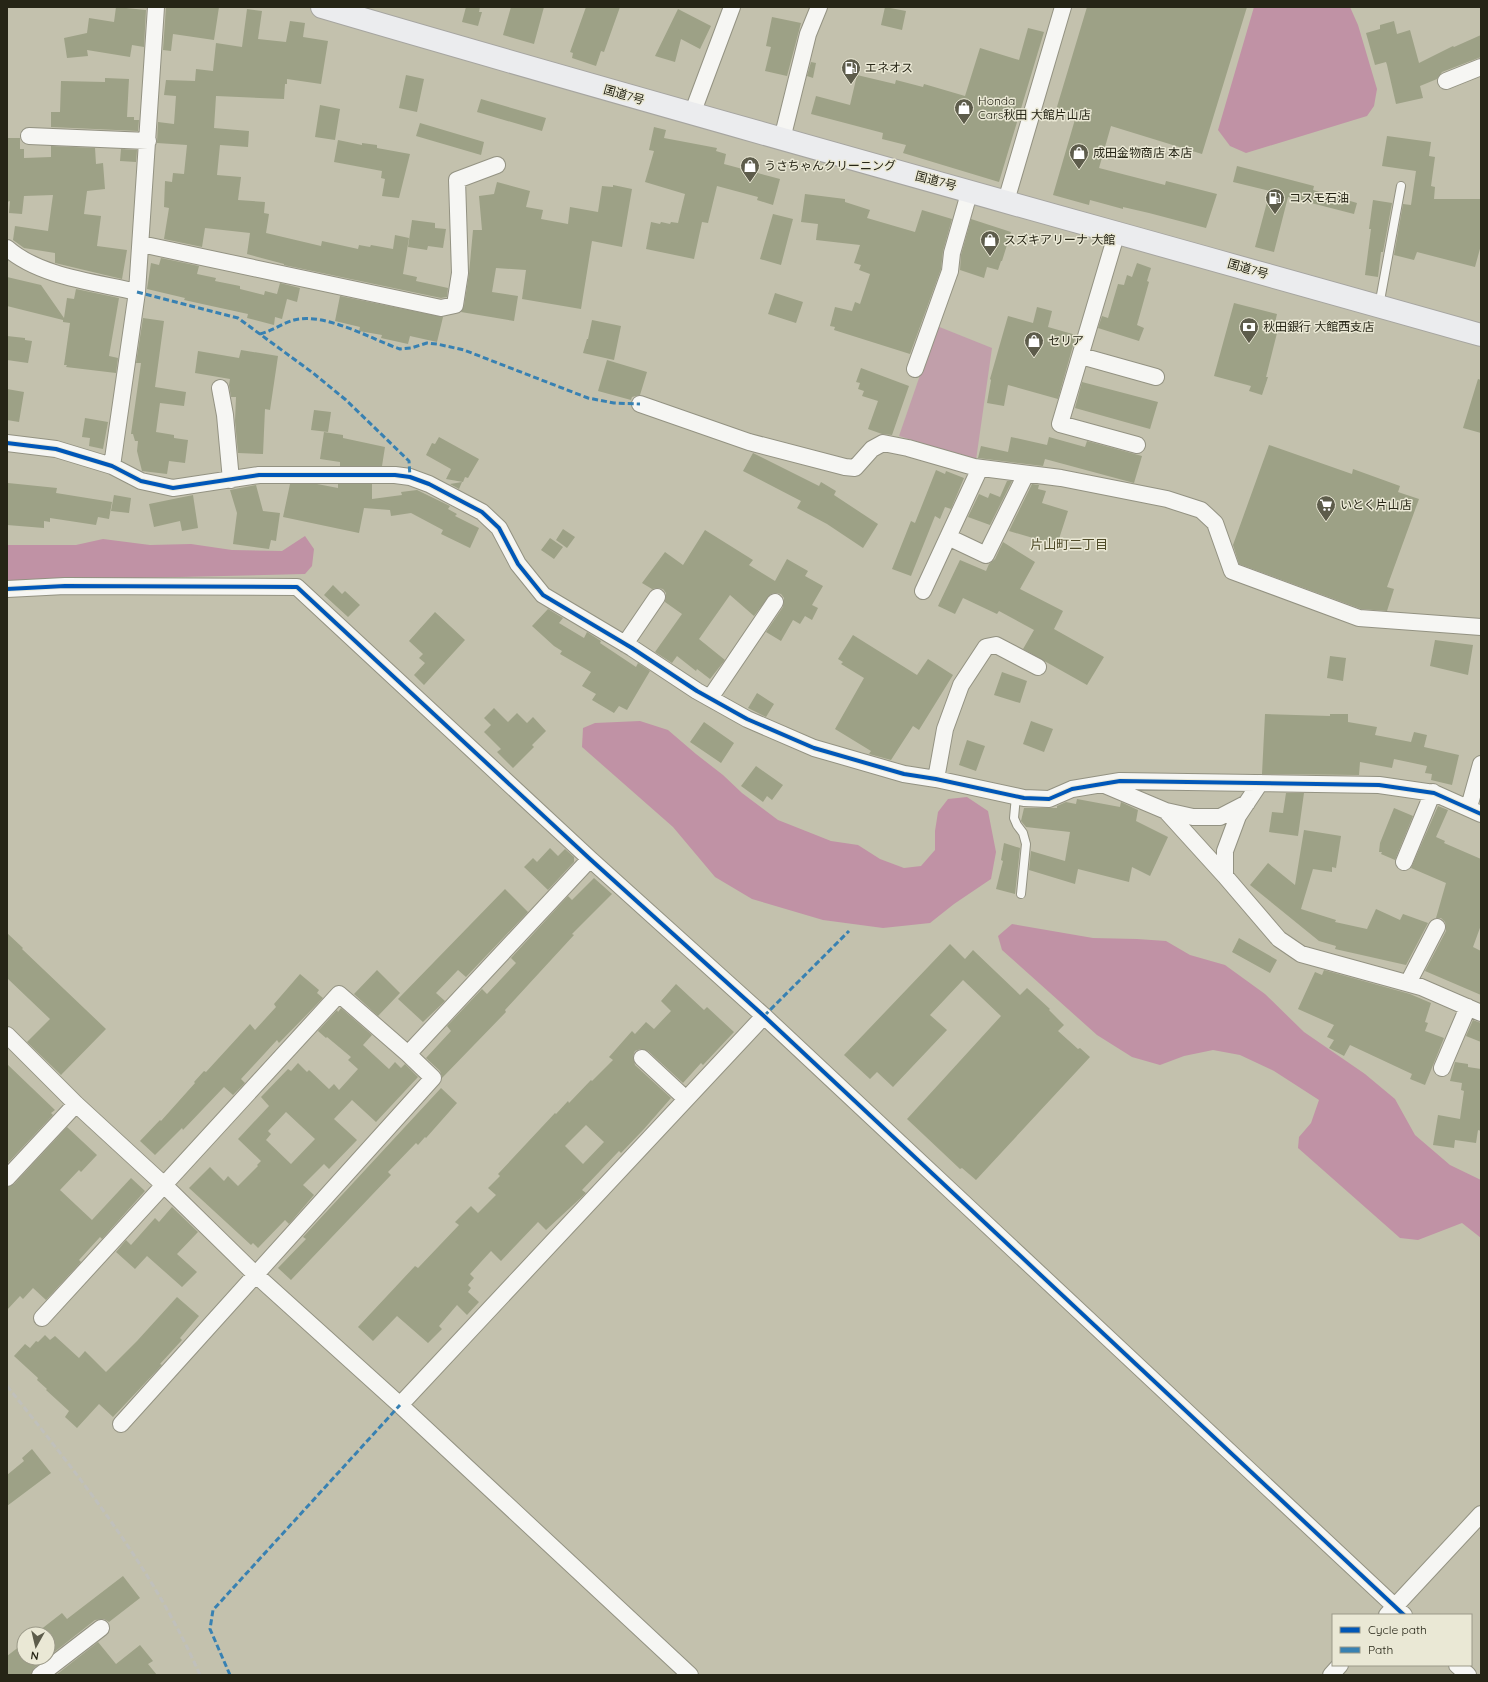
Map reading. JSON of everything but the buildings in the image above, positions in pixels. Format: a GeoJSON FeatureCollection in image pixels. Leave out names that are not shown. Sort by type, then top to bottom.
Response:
{"type":"FeatureCollection","features":[{"type":"Feature","properties":{"kind":"highway","name":"国道7号"},"geometry":{"type":"LineString","coordinates":[[322,7],[365,13],[692,114],[970,190],[1481,335]]}},
{"type":"Feature","properties":{"kind":"street"},"geometry":{"type":"LineString","coordinates":[[112,466],[137,292],[156,7]]}},
{"type":"Feature","properties":{"kind":"street"},"geometry":{"type":"LineString","coordinates":[[692,114],[732,7]]}},
{"type":"Feature","properties":{"kind":"street"},"geometry":{"type":"LineString","coordinates":[[782,139],[808,34],[819,7]]}},
{"type":"Feature","properties":{"kind":"street"},"geometry":{"type":"LineString","coordinates":[[1006,201],[1064,7]]}},
{"type":"Feature","properties":{"kind":"street"},"geometry":{"type":"LineString","coordinates":[[1446,81],[1481,67]]}},
{"type":"Feature","properties":{"kind":"street"},"geometry":{"type":"LineString","coordinates":[[28,136],[148,141]]}},
{"type":"Feature","properties":{"kind":"street"},"geometry":{"type":"LineString","coordinates":[[141,244],[441,308],[455,306],[460,273],[457,180],[497,165]]}},
{"type":"Feature","properties":{"kind":"street"},"geometry":{"type":"LineString","coordinates":[[915,369],[950,270],[952,253],[970,190]]}},
{"type":"Feature","properties":{"kind":"street"},"geometry":{"type":"LineString","coordinates":[[1118,232],[1060,424],[1137,445]]}},
{"type":"Feature","properties":{"kind":"street"},"geometry":{"type":"LineString","coordinates":[[7,248],[14,254],[48,272],[137,292]]}},
{"type":"Feature","properties":{"kind":"street"},"geometry":{"type":"LineString","coordinates":[[1081,356],[1156,377]]}},
{"type":"Feature","properties":{"kind":"street"},"geometry":{"type":"LineString","coordinates":[[220,388],[225,415],[232,480]]}},
{"type":"Feature","properties":{"kind":"street"},"geometry":{"type":"LineString","coordinates":[[640,404],[749,442],[845,467],[855,468],[872,449],[883,444],[908,448],[980,468],[1061,478],[1167,499],[1201,510],[1215,523],[1232,571],[1360,618],[1481,627]]}},
{"type":"Feature","properties":{"kind":"street"},"geometry":{"type":"LineString","coordinates":[[7,443],[56,449],[112,466],[141,482],[173,488],[259,475],[395,475],[410,477],[429,484],[482,512],[499,528],[518,564],[543,595],[710,698],[747,719],[814,748],[904,774],[936,779],[1016,796],[1049,799],[1072,789],[1120,781],[1378,785],[1433,792],[1475,811],[1481,764]]}},
{"type":"Feature","properties":{"kind":"street"},"geometry":{"type":"LineString","coordinates":[[923,591],[980,468]]}},
{"type":"Feature","properties":{"kind":"street"},"geometry":{"type":"LineString","coordinates":[[948,537],[986,555],[1026,474]]}},
{"type":"Feature","properties":{"kind":"street"},"geometry":{"type":"LineString","coordinates":[[7,589],[65,586],[298,587],[590,859],[764,1016],[1395,1612],[1481,1514]]}},
{"type":"Feature","properties":{"kind":"street"},"geometry":{"type":"LineString","coordinates":[[624,644],[657,597]]}},
{"type":"Feature","properties":{"kind":"street"},"geometry":{"type":"LineString","coordinates":[[710,698],[774,602]]}},
{"type":"Feature","properties":{"kind":"street"},"geometry":{"type":"LineString","coordinates":[[936,779],[945,729],[961,685],[986,647],[996,645],[1038,667]]}},
{"type":"Feature","properties":{"kind":"street"},"geometry":{"type":"LineString","coordinates":[[1225,876],[1225,852],[1238,816],[1260,783]]}},
{"type":"Feature","properties":{"kind":"street"},"geometry":{"type":"LineString","coordinates":[[1102,784],[1166,811],[1193,817],[1220,817],[1247,803]]}},
{"type":"Feature","properties":{"kind":"street"},"geometry":{"type":"LineString","coordinates":[[1404,862],[1433,792]]}},
{"type":"Feature","properties":{"kind":"street"},"geometry":{"type":"LineString","coordinates":[[1166,811],[1225,876],[1279,939],[1300,954],[1421,987],[1474,1010],[1442,1068]]}},
{"type":"Feature","properties":{"kind":"street"},"geometry":{"type":"LineString","coordinates":[[408,1054],[590,859]]}},
{"type":"Feature","properties":{"kind":"street"},"geometry":{"type":"LineString","coordinates":[[1408,983],[1437,927]]}},
{"type":"Feature","properties":{"kind":"street"},"geometry":{"type":"LineString","coordinates":[[42,1318],[163,1184],[339,994],[408,1054],[433,1078],[121,1424]]}},
{"type":"Feature","properties":{"kind":"street"},"geometry":{"type":"LineString","coordinates":[[400,1405],[764,1016]]}},
{"type":"Feature","properties":{"kind":"street"},"geometry":{"type":"LineString","coordinates":[[9,1040],[163,1184],[256,1275],[400,1405],[690,1675]]}},
{"type":"Feature","properties":{"kind":"street"},"geometry":{"type":"LineString","coordinates":[[642,1058],[686,1099]]}},
{"type":"Feature","properties":{"kind":"street"},"geometry":{"type":"LineString","coordinates":[[7,1178],[76,1104]]}},
{"type":"Feature","properties":{"kind":"street"},"geometry":{"type":"LineString","coordinates":[[40,1675],[100,1628]]}},
{"type":"Feature","properties":{"kind":"street"},"geometry":{"type":"LineString","coordinates":[[1331,1675],[1339,1666]]}},
{"type":"Feature","properties":{"kind":"street"},"geometry":{"type":"LineString","coordinates":[[1458,1666],[1468,1675]]}},
{"type":"Feature","properties":{"kind":"lane"},"geometry":{"type":"LineString","coordinates":[[1379,306],[1401,186]]}},
{"type":"Feature","properties":{"kind":"lane"},"geometry":{"type":"LineString","coordinates":[[1016,796],[1014,818],[1016,825],[1023,832],[1026,844],[1021,894]]}},
{"type":"Feature","properties":{"kind":"shaded area"},"geometry":{"type":"Polygon","coordinates":[[[1254,7],[1350,7],[1358,25],[1377,89],[1374,106],[1367,116],[1246,153],[1230,146],[1218,130],[1254,7]]]}},
{"type":"Feature","properties":{"kind":"shaded area"},"geometry":{"type":"Polygon","coordinates":[[[937,326],[992,348],[976,460],[899,436],[937,326]]]}},
{"type":"Feature","properties":{"kind":"shaded area"},"geometry":{"type":"Polygon","coordinates":[[[305,536],[314,549],[312,566],[305,574],[7,581],[7,545],[76,545],[103,539],[150,545],[191,544],[232,550],[282,551],[305,536]]]}},
{"type":"Feature","properties":{"kind":"shaded area"},"geometry":{"type":"Polygon","coordinates":[[[640,721],[668,730],[723,775],[742,793],[778,820],[831,841],[858,845],[880,859],[904,868],[921,866],[935,850],[935,831],[938,812],[948,799],[967,797],[988,811],[996,852],[991,879],[954,904],[930,923],[883,928],[823,920],[752,899],[715,877],[673,827],[582,747],[583,728],[595,723],[640,721]]]}},
{"type":"Feature","properties":{"kind":"shaded area"},"geometry":{"type":"Polygon","coordinates":[[[1012,924],[1093,938],[1166,941],[1190,955],[1225,965],[1265,994],[1304,1032],[1365,1074],[1395,1099],[1415,1135],[1450,1165],[1481,1180],[1481,1238],[1462,1223],[1418,1240],[1400,1238],[1298,1148],[1299,1137],[1311,1123],[1319,1100],[1274,1071],[1240,1055],[1213,1050],[1184,1056],[1160,1065],[1132,1057],[1097,1035],[1002,950],[998,936],[1012,924]]]}},
{"type":"Feature","properties":{"kind":"railway"},"geometry":{"type":"LineString","coordinates":[[7,1386],[61,1454],[113,1524],[160,1597],[200,1675]]}},
{"type":"Feature","properties":{"kind":"marked path"},"geometry":{"type":"LineString","coordinates":[[137,292],[238,318],[313,373],[346,400],[409,461],[410,477]]}},
{"type":"Feature","properties":{"kind":"marked path"},"geometry":{"type":"LineString","coordinates":[[260,334],[294,320],[320,320],[348,328],[400,349],[411,348],[427,343],[464,350],[588,398],[614,403],[640,404]]}},
{"type":"Feature","properties":{"kind":"marked path"},"geometry":{"type":"LineString","coordinates":[[764,1016],[849,931]]}},
{"type":"Feature","properties":{"kind":"marked path"},"geometry":{"type":"LineString","coordinates":[[230,1675],[210,1629],[213,1610],[400,1405]]}},
{"type":"Feature","properties":{"kind":"cycle path"},"geometry":{"type":"LineString","coordinates":[[7,443],[56,449],[112,466],[141,481],[173,488],[259,475],[395,475],[410,477],[429,484],[482,512],[499,528],[518,564],[543,595],[632,648],[697,691],[747,719],[814,748],[904,774],[936,779],[1024,798],[1049,799],[1072,789],[1120,781],[1379,785],[1434,793],[1481,814]]}},
{"type":"Feature","properties":{"kind":"cycle path"},"geometry":{"type":"LineString","coordinates":[[7,589],[65,586],[297,587],[590,859],[764,1016],[1403,1614]]}},
{"type":"Feature","properties":{"kind":"place","name":"エネオス"},"geometry":{"type":"Point","coordinates":[851,85]}},
{"type":"Feature","properties":{"kind":"place","name":"Honda Cars秋田 大館片山店"},"geometry":{"type":"Point","coordinates":[964,125]}},
{"type":"Feature","properties":{"kind":"place","name":"成田金物商店 本店"},"geometry":{"type":"Point","coordinates":[1079,170]}},
{"type":"Feature","properties":{"kind":"place","name":"うさちゃんクリーニング"},"geometry":{"type":"Point","coordinates":[750,183]}},
{"type":"Feature","properties":{"kind":"place","name":"コスモ石油"},"geometry":{"type":"Point","coordinates":[1275,215]}},
{"type":"Feature","properties":{"kind":"place","name":"スズキアリーナ 大館"},"geometry":{"type":"Point","coordinates":[990,257]}},
{"type":"Feature","properties":{"kind":"place","name":"秋田銀行 大館西支店"},"geometry":{"type":"Point","coordinates":[1249,344]}},
{"type":"Feature","properties":{"kind":"place","name":"セリア"},"geometry":{"type":"Point","coordinates":[1034,358]}},
{"type":"Feature","properties":{"kind":"place","name":"いとく片山店"},"geometry":{"type":"Point","coordinates":[1326,522]}},
{"type":"Feature","properties":{"kind":"district","name":"片山町二丁目"},"geometry":{"type":"Point","coordinates":[1069,544]}}]}
